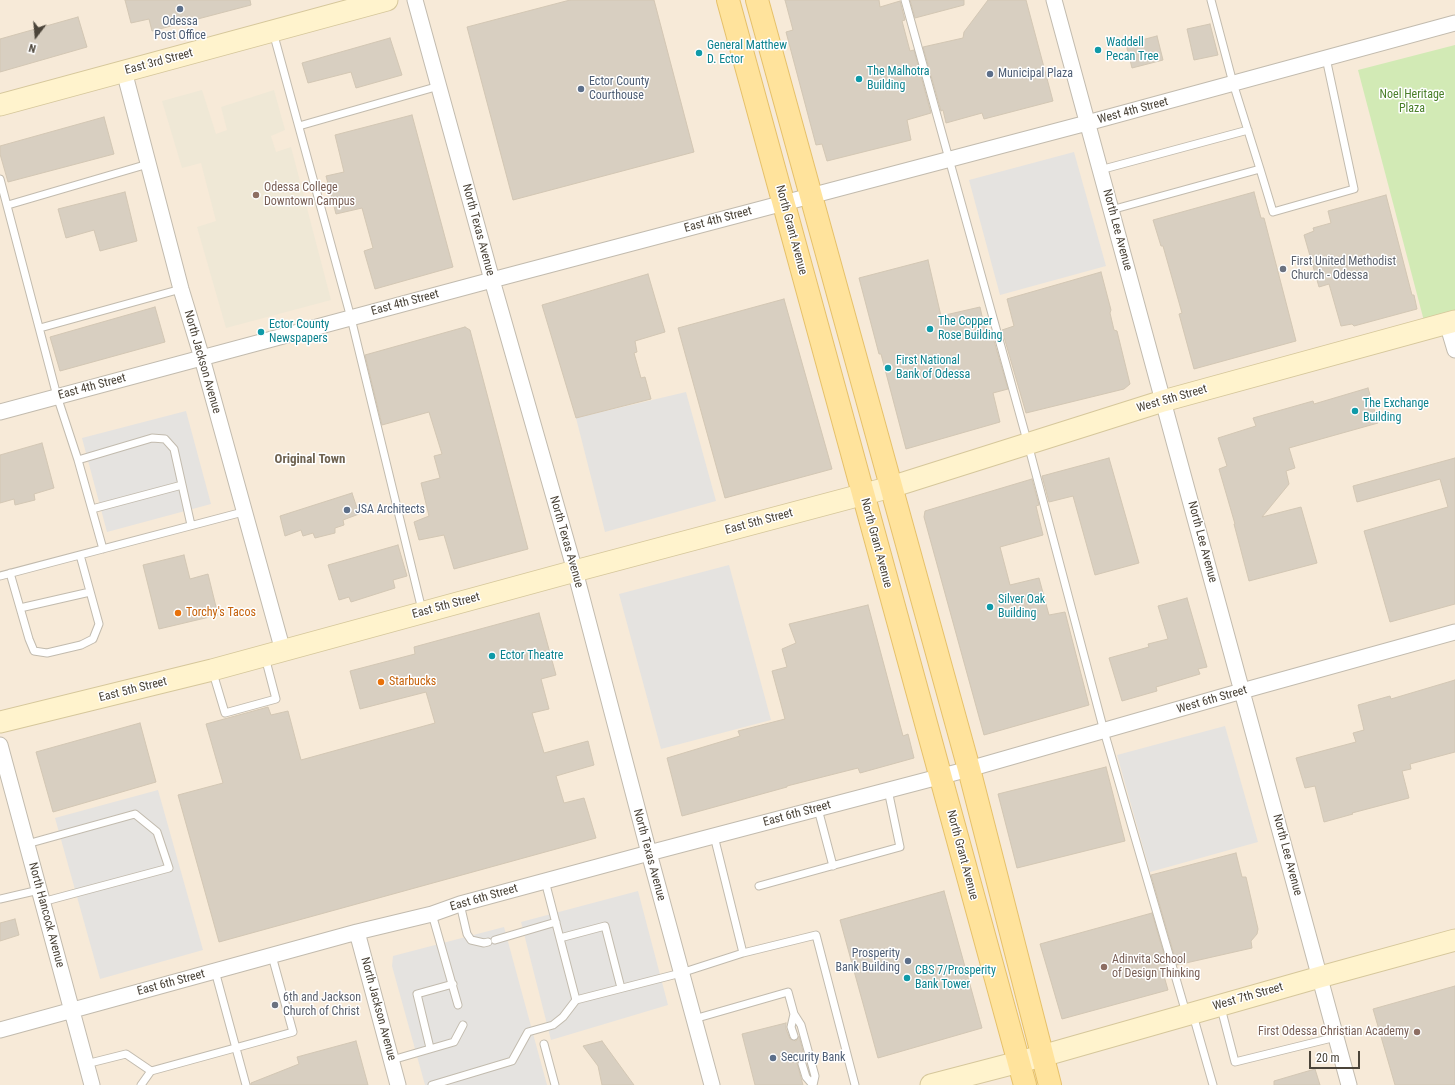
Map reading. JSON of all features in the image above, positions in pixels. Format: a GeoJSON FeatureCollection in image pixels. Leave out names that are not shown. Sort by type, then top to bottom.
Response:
{"type":"FeatureCollection","features":[{"type":"Feature","properties":{"kind":"main road","name":"North Grant Avenue"},"geometry":{"type":"LineString","coordinates":[[728,0],[1025,1085]]}},
{"type":"Feature","properties":{"kind":"main road"},"geometry":{"type":"LineString","coordinates":[[757,0],[969,769],[1050,1085]]}},
{"type":"Feature","properties":{"kind":"street","name":"East 3rd Street"},"geometry":{"type":"LineString","coordinates":[[0,105],[273,31],[356,4],[387,0]]}},
{"type":"Feature","properties":{"kind":"street","name":"North Texas Avenue"},"geometry":{"type":"LineString","coordinates":[[415,0],[492,280],[575,571],[712,1085]]}},
{"type":"Feature","properties":{"kind":"street","name":"North Lee Avenue"},"geometry":{"type":"LineString","coordinates":[[1054,0],[1349,1085]]}},
{"type":"Feature","properties":{"kind":"street","name":"West 4th Street"},"geometry":{"type":"LineString","coordinates":[[811,196],[1088,123],[1455,23]]}},
{"type":"Feature","properties":{"kind":"street","name":"North Jackson Avenue"},"geometry":{"type":"LineString","coordinates":[[124,72],[181,289],[202,358],[243,512],[274,653]]}},
{"type":"Feature","properties":{"kind":"street","name":"East 4th Street"},"geometry":{"type":"LineString","coordinates":[[0,412],[811,196]]}},
{"type":"Feature","properties":{"kind":"street","name":"West 5th Street"},"geometry":{"type":"LineString","coordinates":[[891,487],[1163,401],[1451,322]]}},
{"type":"Feature","properties":{"kind":"street"},"geometry":{"type":"LineString","coordinates":[[1451,322],[1455,350]]}},
{"type":"Feature","properties":{"kind":"street","name":"East 5th Street"},"geometry":{"type":"LineString","coordinates":[[0,722],[212,670],[891,487]]}},
{"type":"Feature","properties":{"kind":"street","name":"West 6th Street"},"geometry":{"type":"LineString","coordinates":[[969,769],[1455,632]]}},
{"type":"Feature","properties":{"kind":"street","name":"North Hancock Avenue"},"geometry":{"type":"LineString","coordinates":[[0,745],[92,1085]]}},
{"type":"Feature","properties":{"kind":"street","name":"East 6th Street"},"geometry":{"type":"LineString","coordinates":[[0,1030],[357,932],[432,914],[460,904],[545,881],[969,769]]}},
{"type":"Feature","properties":{"kind":"street","name":"North Jackson Avenue"},"geometry":{"type":"LineString","coordinates":[[357,932],[398,1085]]}},
{"type":"Feature","properties":{"kind":"street","name":"West 7th Street"},"geometry":{"type":"LineString","coordinates":[[931,1085],[1042,1056],[1455,940]]}},
{"type":"Feature","properties":{"kind":"lane"},"geometry":{"type":"LineString","coordinates":[[905,0],[1028,444],[1104,731],[1189,1014],[1213,1085]]}},
{"type":"Feature","properties":{"kind":"lane"},"geometry":{"type":"LineString","coordinates":[[1211,0],[1233,83],[1273,212],[1354,189],[1326,58]]}},
{"type":"Feature","properties":{"kind":"lane"},"geometry":{"type":"LineString","coordinates":[[273,31],[351,318],[423,613]]}},
{"type":"Feature","properties":{"kind":"lane"},"geometry":{"type":"LineString","coordinates":[[299,126],[439,86]]}},
{"type":"Feature","properties":{"kind":"lane"},"geometry":{"type":"LineString","coordinates":[[1100,170],[1248,130]]}},
{"type":"Feature","properties":{"kind":"lane"},"geometry":{"type":"LineString","coordinates":[[8,206],[148,164]]}},
{"type":"Feature","properties":{"kind":"lane"},"geometry":{"type":"LineString","coordinates":[[1111,210],[1260,169]]}},
{"type":"Feature","properties":{"kind":"lane"},"geometry":{"type":"LineString","coordinates":[[0,178],[57,396],[78,460],[102,549]]}},
{"type":"Feature","properties":{"kind":"lane"},"geometry":{"type":"LineString","coordinates":[[40,328],[181,289]]}},
{"type":"Feature","properties":{"kind":"lane"},"geometry":{"type":"LineString","coordinates":[[78,460],[152,438],[165,439],[174,449],[191,525]]}},
{"type":"Feature","properties":{"kind":"lane"},"geometry":{"type":"LineString","coordinates":[[92,509],[182,485]]}},
{"type":"Feature","properties":{"kind":"lane"},"geometry":{"type":"LineString","coordinates":[[0,576],[243,512]]}},
{"type":"Feature","properties":{"kind":"lane"},"geometry":{"type":"LineString","coordinates":[[10,573],[29,639],[34,651],[47,653],[81,645],[93,639],[98,624],[80,555]]}},
{"type":"Feature","properties":{"kind":"lane"},"geometry":{"type":"LineString","coordinates":[[20,608],[90,592]]}},
{"type":"Feature","properties":{"kind":"lane"},"geometry":{"type":"LineString","coordinates":[[212,670],[225,713],[276,698],[274,653]]}},
{"type":"Feature","properties":{"kind":"lane"},"geometry":{"type":"LineString","coordinates":[[759,886],[900,847],[888,790]]}},
{"type":"Feature","properties":{"kind":"lane"},"geometry":{"type":"LineString","coordinates":[[818,808],[833,866]]}},
{"type":"Feature","properties":{"kind":"lane"},"geometry":{"type":"LineString","coordinates":[[0,898],[41,896],[169,868],[157,832],[134,814],[27,844]]}},
{"type":"Feature","properties":{"kind":"lane"},"geometry":{"type":"LineString","coordinates":[[714,836],[744,953]]}},
{"type":"Feature","properties":{"kind":"lane"},"geometry":{"type":"LineString","coordinates":[[545,881],[576,1000]]}},
{"type":"Feature","properties":{"kind":"lane"},"geometry":{"type":"LineString","coordinates":[[460,904],[466,934],[471,940],[484,943],[488,942]]}},
{"type":"Feature","properties":{"kind":"lane"},"geometry":{"type":"LineString","coordinates":[[432,914],[458,1005]]}},
{"type":"Feature","properties":{"kind":"lane"},"geometry":{"type":"LineString","coordinates":[[495,940],[556,922]]}},
{"type":"Feature","properties":{"kind":"lane"},"geometry":{"type":"LineString","coordinates":[[560,938],[605,926],[621,988]]}},
{"type":"Feature","properties":{"kind":"lane"},"geometry":{"type":"LineString","coordinates":[[432,1085],[512,1061],[528,1032],[553,1025],[563,1017],[576,1000],[681,973],[744,953],[816,934],[855,1085]]}},
{"type":"Feature","properties":{"kind":"lane"},"geometry":{"type":"LineString","coordinates":[[141,1085],[151,1070],[293,1032],[272,956]]}},
{"type":"Feature","properties":{"kind":"lane"},"geometry":{"type":"LineString","coordinates":[[215,971],[246,1085]]}},
{"type":"Feature","properties":{"kind":"lane"},"geometry":{"type":"LineString","coordinates":[[430,1048],[417,994],[452,984]]}},
{"type":"Feature","properties":{"kind":"lane"},"geometry":{"type":"LineString","coordinates":[[694,1018],[788,992],[794,1014],[801,1025],[815,1076],[813,1085]]}},
{"type":"Feature","properties":{"kind":"lane"},"geometry":{"type":"LineString","coordinates":[[1220,1005],[1235,1062],[1336,1037]]}},
{"type":"Feature","properties":{"kind":"lane"},"geometry":{"type":"LineString","coordinates":[[794,1014],[791,1027],[794,1036]]}},
{"type":"Feature","properties":{"kind":"lane"},"geometry":{"type":"LineString","coordinates":[[392,1060],[454,1042],[463,1025]]}},
{"type":"Feature","properties":{"kind":"lane"},"geometry":{"type":"LineString","coordinates":[[544,1044],[555,1085]]}},
{"type":"Feature","properties":{"kind":"lane"},"geometry":{"type":"LineString","coordinates":[[86,1064],[126,1054],[151,1070]]}},
{"type":"Feature","properties":{"kind":"lane"},"geometry":{"type":"LineString","coordinates":[[802,1064],[806,1077],[813,1085]]}},
{"type":"Feature","properties":{"kind":"shaded area"},"geometry":{"type":"Polygon","coordinates":[[[0,0],[1455,0],[1455,1085],[0,1085],[0,0]]]}},
{"type":"Feature","properties":{"kind":"shaded area","name":"Odessa College Downtown Campus"},"geometry":{"type":"Polygon","coordinates":[[[202,90],[216,134],[227,130],[221,107],[274,90],[285,130],[271,136],[276,152],[291,147],[331,300],[226,328],[197,227],[216,221],[201,163],[182,168],[162,101],[202,90]]]}},
{"type":"Feature","properties":{"kind":"shaded area"},"geometry":{"type":"Polygon","coordinates":[[[1074,152],[1106,266],[1000,295],[969,180],[1074,152]]]}},
{"type":"Feature","properties":{"kind":"shaded area"},"geometry":{"type":"Polygon","coordinates":[[[686,392],[716,501],[605,532],[576,418],[686,392]]]}},
{"type":"Feature","properties":{"kind":"shaded area"},"geometry":{"type":"Polygon","coordinates":[[[186,411],[211,504],[107,532],[82,438],[186,411]]]}},
{"type":"Feature","properties":{"kind":"shaded area"},"geometry":{"type":"Polygon","coordinates":[[[729,565],[771,720],[661,749],[619,594],[729,565]]]}},
{"type":"Feature","properties":{"kind":"shaded area"},"geometry":{"type":"Polygon","coordinates":[[[1225,726],[1258,842],[1150,872],[1117,755],[1225,726]]]}},
{"type":"Feature","properties":{"kind":"shaded area"},"geometry":{"type":"Polygon","coordinates":[[[158,790],[203,950],[100,979],[55,818],[158,790]]]}},
{"type":"Feature","properties":{"kind":"shaded area"},"geometry":{"type":"Polygon","coordinates":[[[638,891],[668,1005],[551,1040],[521,922],[638,891]]]}},
{"type":"Feature","properties":{"kind":"shaded area"},"geometry":{"type":"Polygon","coordinates":[[[504,927],[547,1085],[425,1085],[392,966],[393,956],[504,927]]]}},
{"type":"Feature","properties":{"kind":"green space","name":"Noel Heritage Plaza"},"geometry":{"type":"Polygon","coordinates":[[[1455,45],[1455,313],[1424,321],[1358,70],[1455,45]]]}},
{"type":"Feature","properties":{"kind":"building","name":"Odessa Post Office"},"geometry":{"type":"Polygon","coordinates":[[[125,0],[250,0],[251,5],[152,31],[149,19],[131,23],[125,0]]]}},
{"type":"Feature","properties":{"kind":"building","name":"Ector County Courthouse"},"geometry":{"type":"Polygon","coordinates":[[[570,0],[654,0],[694,152],[513,200],[467,27],[570,0]]]}},
{"type":"Feature","properties":{"kind":"building","name":"The Malhotra Building"},"geometry":{"type":"Polygon","coordinates":[[[785,0],[879,0],[880,7],[900,1],[905,20],[902,21],[910,51],[914,50],[931,113],[907,120],[911,140],[827,161],[822,144],[816,145],[786,32],[793,30],[785,0]]]}},
{"type":"Feature","properties":{"kind":"building"},"geometry":{"type":"Polygon","coordinates":[[[910,0],[964,0],[964,5],[915,18],[910,0]]]}},
{"type":"Feature","properties":{"kind":"building","name":"Municipal Plaza"},"geometry":{"type":"Polygon","coordinates":[[[988,0],[1026,0],[1053,101],[984,119],[982,113],[946,123],[943,110],[941,111],[923,47],[963,38],[964,32],[988,0]]]}},
{"type":"Feature","properties":{"kind":"building"},"geometry":{"type":"Polygon","coordinates":[[[78,17],[87,47],[0,72],[0,39],[78,17]]]}},
{"type":"Feature","properties":{"kind":"building"},"geometry":{"type":"Polygon","coordinates":[[[1210,24],[1218,55],[1194,60],[1187,29],[1210,24]]]}},
{"type":"Feature","properties":{"kind":"building"},"geometry":{"type":"Polygon","coordinates":[[[1157,36],[1163,60],[1132,68],[1126,44],[1157,36]]]}},
{"type":"Feature","properties":{"kind":"building"},"geometry":{"type":"Polygon","coordinates":[[[390,38],[402,75],[356,88],[351,72],[308,83],[302,63],[390,38]]]}},
{"type":"Feature","properties":{"kind":"building"},"geometry":{"type":"Polygon","coordinates":[[[412,115],[453,267],[375,289],[364,251],[373,248],[362,208],[336,214],[326,176],[344,172],[335,135],[412,115]]]}},
{"type":"Feature","properties":{"kind":"building"},"geometry":{"type":"Polygon","coordinates":[[[104,117],[114,154],[8,182],[0,154],[0,146],[104,117]]]}},
{"type":"Feature","properties":{"kind":"building"},"geometry":{"type":"Polygon","coordinates":[[[125,192],[137,241],[100,251],[94,230],[66,238],[58,209],[125,192]]]}},
{"type":"Feature","properties":{"kind":"building"},"geometry":{"type":"Polygon","coordinates":[[[1254,192],[1261,218],[1264,218],[1296,341],[1194,369],[1179,314],[1182,313],[1163,246],[1161,246],[1153,220],[1254,192]]]}},
{"type":"Feature","properties":{"kind":"building"},"geometry":{"type":"Polygon","coordinates":[[[1386,195],[1417,309],[1354,326],[1352,324],[1341,326],[1329,284],[1319,287],[1304,235],[1314,231],[1313,228],[1331,223],[1328,211],[1386,195]]]}},
{"type":"Feature","properties":{"kind":"building"},"geometry":{"type":"Polygon","coordinates":[[[928,260],[941,316],[980,307],[984,325],[986,325],[989,335],[992,334],[1008,389],[993,393],[1000,422],[906,449],[859,278],[928,260]]]}},
{"type":"Feature","properties":{"kind":"building"},"geometry":{"type":"Polygon","coordinates":[[[1101,272],[1111,310],[1110,313],[1114,330],[1117,331],[1130,384],[1124,389],[1026,413],[1002,330],[1014,326],[1007,299],[1101,272]]]}},
{"type":"Feature","properties":{"kind":"building"},"geometry":{"type":"Polygon","coordinates":[[[648,274],[665,332],[635,341],[637,352],[634,353],[641,378],[645,377],[651,399],[576,418],[542,305],[648,274]]]}},
{"type":"Feature","properties":{"kind":"building"},"geometry":{"type":"Polygon","coordinates":[[[784,299],[832,469],[725,498],[678,328],[784,299]]]}},
{"type":"Feature","properties":{"kind":"building"},"geometry":{"type":"Polygon","coordinates":[[[155,307],[165,342],[60,371],[50,337],[155,307]]]}},
{"type":"Feature","properties":{"kind":"building"},"geometry":{"type":"Polygon","coordinates":[[[465,327],[470,330],[528,549],[454,569],[444,535],[419,540],[414,522],[429,516],[421,483],[440,478],[434,456],[442,454],[429,412],[382,425],[365,355],[465,327]]]}},
{"type":"Feature","properties":{"kind":"building"},"geometry":{"type":"Polygon","coordinates":[[[1368,388],[1378,423],[1289,448],[1295,468],[1286,471],[1289,484],[1262,517],[1301,507],[1317,563],[1249,581],[1235,524],[1219,469],[1227,466],[1218,438],[1256,426],[1253,418],[1313,401],[1314,404],[1368,388]]]}},
{"type":"Feature","properties":{"kind":"building"},"geometry":{"type":"Polygon","coordinates":[[[42,443],[54,488],[34,494],[35,500],[15,505],[14,499],[0,503],[0,455],[42,443]]]}},
{"type":"Feature","properties":{"kind":"building"},"geometry":{"type":"Polygon","coordinates":[[[1109,458],[1139,563],[1095,575],[1073,496],[1049,502],[1042,476],[1109,458]]]}},
{"type":"Feature","properties":{"kind":"building"},"geometry":{"type":"Polygon","coordinates":[[[1455,458],[1455,604],[1390,622],[1364,531],[1448,507],[1440,479],[1357,502],[1353,486],[1455,458]]]}},
{"type":"Feature","properties":{"kind":"building","name":"Silver Oak Building"},"geometry":{"type":"Polygon","coordinates":[[[1032,479],[1039,505],[1036,506],[1043,535],[1000,547],[1010,585],[1039,578],[1049,615],[1065,612],[1089,705],[984,735],[924,517],[925,511],[1032,479]]]}},
{"type":"Feature","properties":{"kind":"building"},"geometry":{"type":"Polygon","coordinates":[[[352,493],[359,514],[343,520],[344,525],[335,528],[335,533],[315,538],[313,533],[303,536],[301,530],[285,536],[280,516],[352,493]]]}},
{"type":"Feature","properties":{"kind":"building"},"geometry":{"type":"Polygon","coordinates":[[[398,545],[407,576],[393,580],[395,588],[351,602],[349,597],[339,600],[328,565],[398,545]]]}},
{"type":"Feature","properties":{"kind":"building"},"geometry":{"type":"Polygon","coordinates":[[[184,555],[190,579],[208,574],[218,615],[159,629],[143,565],[184,555]]]}},
{"type":"Feature","properties":{"kind":"building"},"geometry":{"type":"Polygon","coordinates":[[[1187,598],[1207,667],[1198,669],[1200,674],[1156,687],[1157,691],[1122,701],[1109,658],[1149,647],[1148,644],[1168,639],[1158,606],[1187,598]]]}},
{"type":"Feature","properties":{"kind":"building"},"geometry":{"type":"Polygon","coordinates":[[[868,605],[903,736],[908,734],[914,758],[860,773],[858,768],[787,786],[682,816],[667,758],[740,736],[738,731],[785,719],[772,671],[787,667],[782,649],[796,643],[789,624],[868,605]]]}},
{"type":"Feature","properties":{"kind":"building"},"geometry":{"type":"Polygon","coordinates":[[[539,613],[556,675],[541,679],[549,709],[532,713],[544,753],[588,741],[594,765],[556,776],[564,803],[584,798],[596,838],[219,942],[178,795],[223,783],[206,724],[268,707],[271,715],[288,711],[301,760],[435,723],[426,692],[360,709],[350,671],[415,654],[414,647],[539,613]]]}},
{"type":"Feature","properties":{"kind":"building"},"geometry":{"type":"Polygon","coordinates":[[[1455,680],[1455,752],[1410,764],[1411,769],[1402,771],[1409,798],[1324,822],[1315,786],[1305,788],[1296,758],[1356,742],[1353,733],[1364,730],[1358,705],[1390,696],[1391,699],[1455,680]]]}},
{"type":"Feature","properties":{"kind":"building"},"geometry":{"type":"Polygon","coordinates":[[[140,723],[156,782],[53,812],[36,752],[140,723]]]}},
{"type":"Feature","properties":{"kind":"building"},"geometry":{"type":"Polygon","coordinates":[[[1106,767],[1125,841],[1017,868],[998,794],[1106,767]]]}},
{"type":"Feature","properties":{"kind":"building"},"geometry":{"type":"Polygon","coordinates":[[[1236,853],[1242,877],[1246,877],[1258,929],[1257,934],[1251,941],[1252,948],[1177,965],[1151,875],[1236,853]]]}},
{"type":"Feature","properties":{"kind":"building","name":"CBS 7/Prosperity Bank Tower"},"geometry":{"type":"Polygon","coordinates":[[[944,891],[982,1028],[878,1058],[840,920],[944,891]]]}},
{"type":"Feature","properties":{"kind":"building","name":"Adinvita School of Design Thinking"},"geometry":{"type":"Polygon","coordinates":[[[1152,913],[1168,968],[1162,969],[1168,990],[1062,1019],[1040,944],[1152,913]]]}},
{"type":"Feature","properties":{"kind":"building"},"geometry":{"type":"Polygon","coordinates":[[[15,919],[19,935],[0,941],[0,923],[15,919]]]}},
{"type":"Feature","properties":{"kind":"building","name":"First Odessa Christian Academy"},"geometry":{"type":"Polygon","coordinates":[[[1455,986],[1455,1085],[1395,1085],[1373,1009],[1455,986]]]}},
{"type":"Feature","properties":{"kind":"building"},"geometry":{"type":"Polygon","coordinates":[[[786,1023],[786,1029],[790,1039],[796,1041],[799,1036],[805,1060],[800,1059],[797,1063],[803,1085],[755,1085],[742,1034],[786,1023]]]}},
{"type":"Feature","properties":{"kind":"building"},"geometry":{"type":"Polygon","coordinates":[[[356,1041],[368,1085],[251,1085],[251,1083],[299,1064],[297,1057],[356,1041]]]}},
{"type":"Feature","properties":{"kind":"building"},"geometry":{"type":"Polygon","coordinates":[[[602,1041],[634,1085],[602,1085],[598,1066],[583,1046],[602,1041]]]}},
{"type":"Feature","properties":{"kind":"building"},"geometry":{"type":"Polygon","coordinates":[[[1315,1069],[1320,1085],[1274,1085],[1274,1081],[1315,1069]]]}},
{"type":"Feature","properties":{"kind":"place","name":"Odessa Post Office"},"geometry":{"type":"Point","coordinates":[180,9]}},
{"type":"Feature","properties":{"kind":"place","name":"Waddell Pecan Tree"},"geometry":{"type":"Point","coordinates":[1098,50]}},
{"type":"Feature","properties":{"kind":"place","name":"General Matthew D. Ector"},"geometry":{"type":"Point","coordinates":[699,53]}},
{"type":"Feature","properties":{"kind":"place","name":"Municipal Plaza"},"geometry":{"type":"Point","coordinates":[990,74]}},
{"type":"Feature","properties":{"kind":"place","name":"The Malhotra Building"},"geometry":{"type":"Point","coordinates":[859,79]}},
{"type":"Feature","properties":{"kind":"place","name":"Ector County Courthouse"},"geometry":{"type":"Point","coordinates":[581,89]}},
{"type":"Feature","properties":{"kind":"place","name":"Odessa College Downtown Campus"},"geometry":{"type":"Point","coordinates":[256,195]}},
{"type":"Feature","properties":{"kind":"place","name":"First United Methodist Church - Odessa"},"geometry":{"type":"Point","coordinates":[1283,269]}},
{"type":"Feature","properties":{"kind":"place","name":"The Copper Rose Building"},"geometry":{"type":"Point","coordinates":[930,329]}},
{"type":"Feature","properties":{"kind":"place","name":"Ector County Newspapers"},"geometry":{"type":"Point","coordinates":[261,332]}},
{"type":"Feature","properties":{"kind":"place","name":"First National Bank of Odessa"},"geometry":{"type":"Point","coordinates":[888,368]}},
{"type":"Feature","properties":{"kind":"place","name":"The Exchange Building"},"geometry":{"type":"Point","coordinates":[1355,411]}},
{"type":"Feature","properties":{"kind":"place","name":"JSA Architects"},"geometry":{"type":"Point","coordinates":[347,510]}},
{"type":"Feature","properties":{"kind":"place","name":"Silver Oak Building"},"geometry":{"type":"Point","coordinates":[990,607]}},
{"type":"Feature","properties":{"kind":"place","name":"Torchy's Tacos"},"geometry":{"type":"Point","coordinates":[178,613]}},
{"type":"Feature","properties":{"kind":"place","name":"Ector Theatre"},"geometry":{"type":"Point","coordinates":[492,656]}},
{"type":"Feature","properties":{"kind":"place","name":"Starbucks"},"geometry":{"type":"Point","coordinates":[381,682]}},
{"type":"Feature","properties":{"kind":"place","name":"Prosperity Bank Building"},"geometry":{"type":"Point","coordinates":[908,961]}},
{"type":"Feature","properties":{"kind":"place","name":"Adinvita School of Design Thinking"},"geometry":{"type":"Point","coordinates":[1104,967]}},
{"type":"Feature","properties":{"kind":"place","name":"CBS 7/Prosperity Bank Tower"},"geometry":{"type":"Point","coordinates":[907,978]}},
{"type":"Feature","properties":{"kind":"place","name":"6th and Jackson Church of Christ"},"geometry":{"type":"Point","coordinates":[275,1005]}},
{"type":"Feature","properties":{"kind":"place","name":"First Odessa Christian Academy"},"geometry":{"type":"Point","coordinates":[1417,1032]}},
{"type":"Feature","properties":{"kind":"place","name":"Security Bank"},"geometry":{"type":"Point","coordinates":[773,1058]}},
{"type":"Feature","properties":{"kind":"district","name":"Original Town"},"geometry":{"type":"Point","coordinates":[310,460]}}]}
